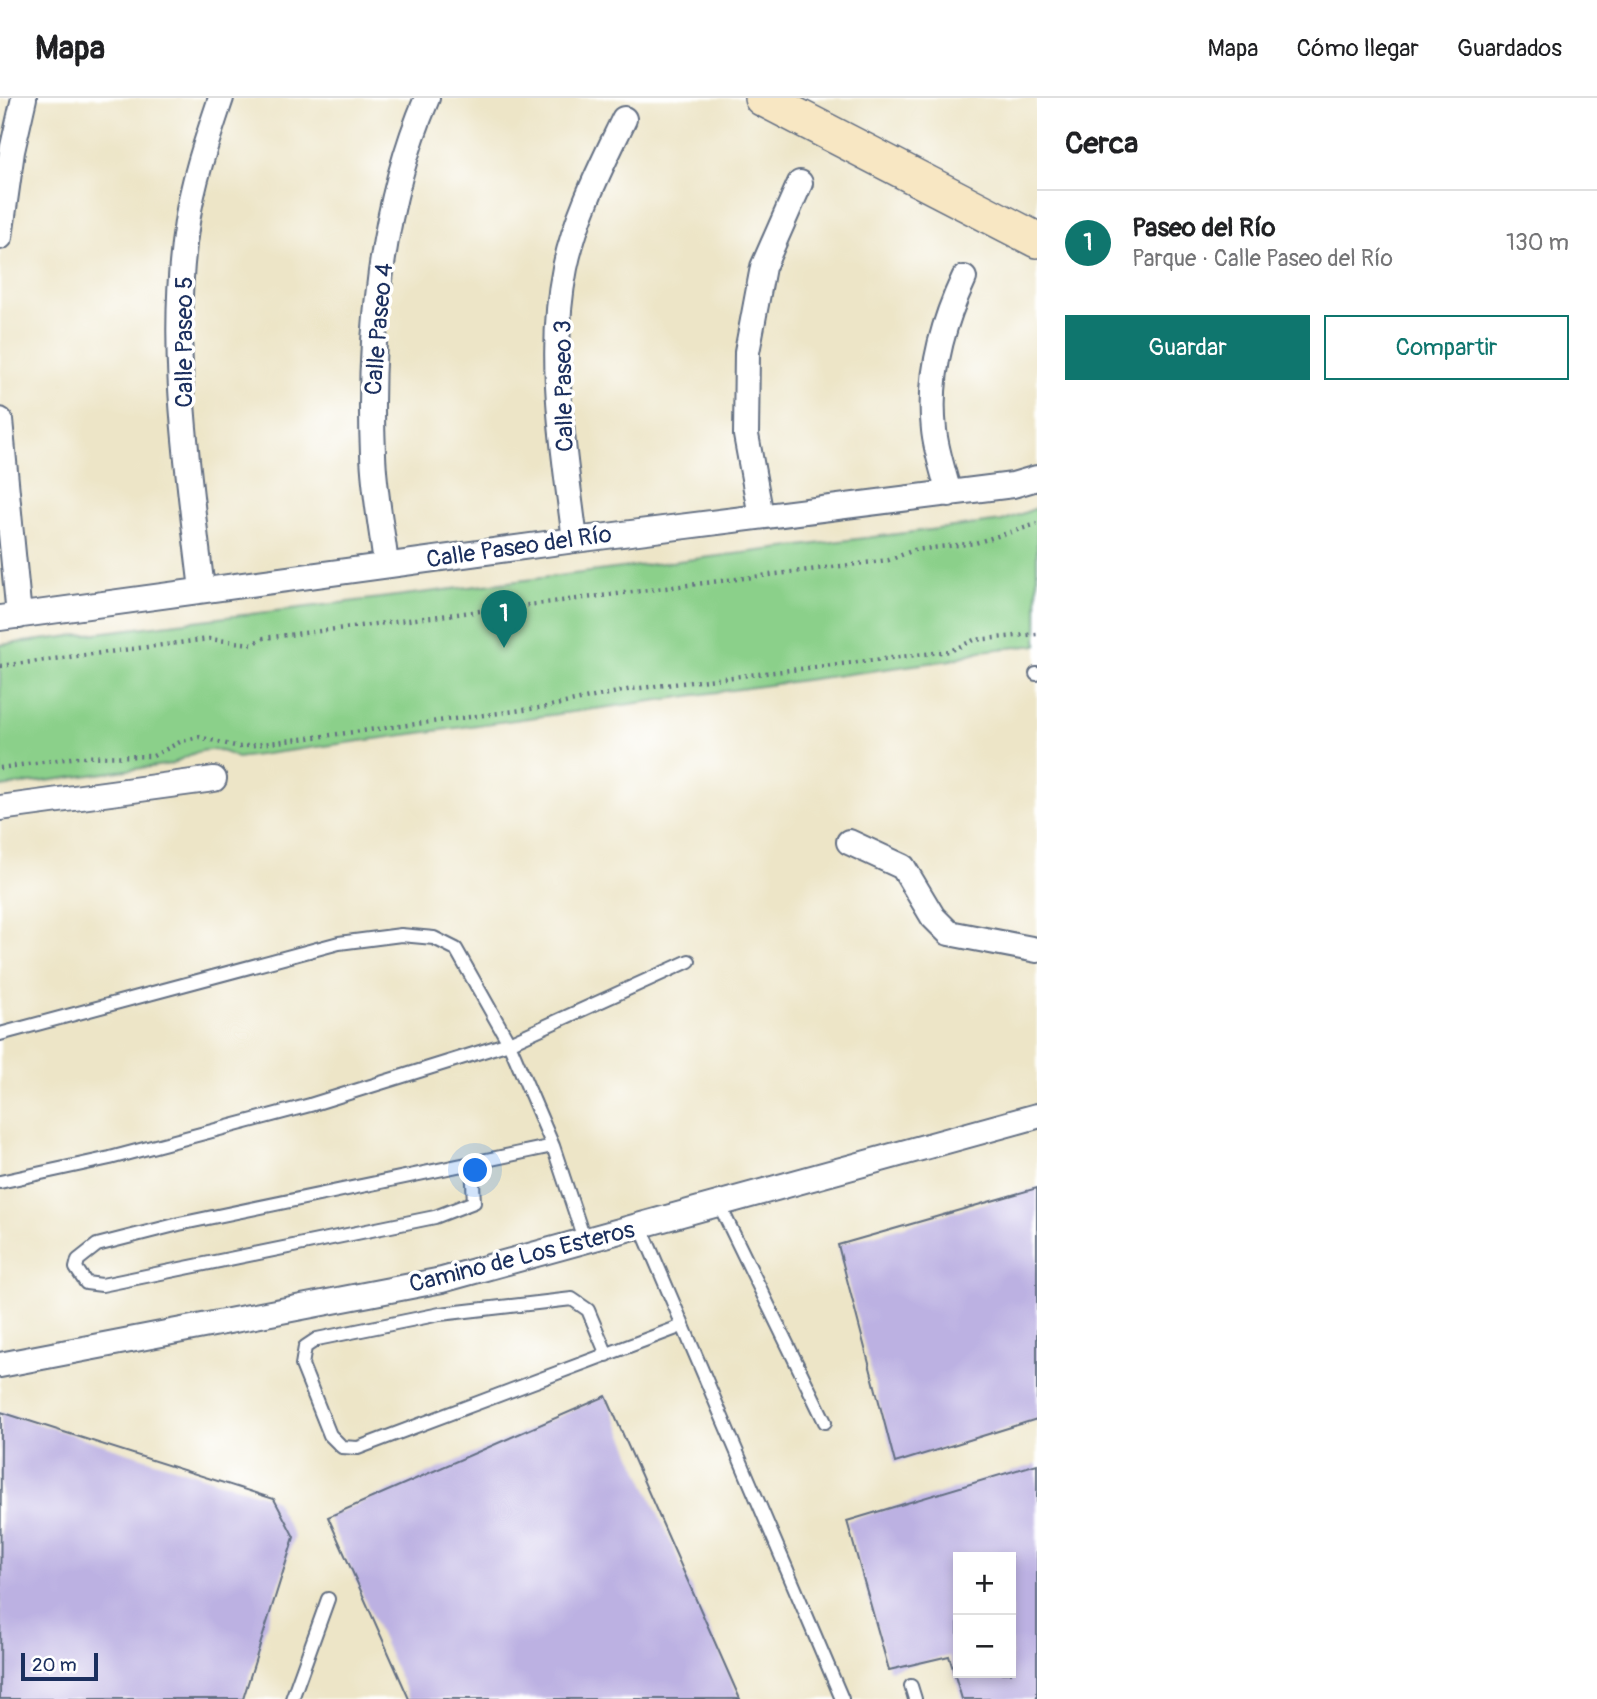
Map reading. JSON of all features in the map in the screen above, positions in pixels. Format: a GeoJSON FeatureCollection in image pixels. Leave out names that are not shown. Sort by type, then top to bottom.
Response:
{"type":"FeatureCollection","features":[{"type":"Feature","properties":{"kind":"street"},"geometry":{"type":"LineString","coordinates":[[0,237],[10,162],[23,98]]}},
{"type":"Feature","properties":{"kind":"street","name":"Calle Paseo 5"},"geometry":{"type":"LineString","coordinates":[[202,590],[185,437],[181,296],[187,221],[221,98]]}},
{"type":"Feature","properties":{"kind":"street","name":"Calle Paseo 4"},"geometry":{"type":"LineString","coordinates":[[386,565],[373,456],[373,375],[393,197],[427,98]]}},
{"type":"Feature","properties":{"kind":"street"},"geometry":{"type":"LineString","coordinates":[[762,98],[1037,240]]}},
{"type":"Feature","properties":{"kind":"street","name":"Calle Paseo 3"},"geometry":{"type":"LineString","coordinates":[[575,540],[563,443],[558,354],[565,269],[582,208],[624,119]]}},
{"type":"Feature","properties":{"kind":"street"},"geometry":{"type":"LineString","coordinates":[[761,516],[746,435],[747,352],[763,267],[800,183]]}},
{"type":"Feature","properties":{"kind":"street"},"geometry":{"type":"LineString","coordinates":[[949,494],[934,430],[935,371],[945,319],[964,278]]}},
{"type":"Feature","properties":{"kind":"street"},"geometry":{"type":"LineString","coordinates":[[0,420],[10,617]]}},
{"type":"Feature","properties":{"kind":"street","name":"Calle Paseo del Río"},"geometry":{"type":"LineString","coordinates":[[10,617],[575,540],[949,494],[1013,485],[1037,478]]}},
{"type":"Feature","properties":{"kind":"street"},"geometry":{"type":"LineString","coordinates":[[0,808],[214,779]]}},
{"type":"Feature","properties":{"kind":"street"},"geometry":{"type":"LineString","coordinates":[[849,842],[903,867],[933,917],[949,933],[1037,950]]}},
{"type":"Feature","properties":{"kind":"street","name":"Camino de Los Esteros"},"geometry":{"type":"LineString","coordinates":[[0,1365],[442,1280],[640,1227],[718,1202],[893,1158],[1037,1116]]}},
{"type":"Feature","properties":{"kind":"lane"},"geometry":{"type":"LineString","coordinates":[[0,1034],[339,943],[401,935],[434,938],[456,949],[509,1043],[553,1146],[585,1242]]}},
{"type":"Feature","properties":{"kind":"lane"},"geometry":{"type":"LineString","coordinates":[[0,1182],[110,1158],[310,1105],[509,1043],[689,961]]}},
{"type":"Feature","properties":{"kind":"lane"},"geometry":{"type":"LineString","coordinates":[[472,1165],[474,1202],[435,1217],[102,1285],[86,1283],[76,1268],[78,1260],[97,1245],[167,1227],[553,1146]]}},
{"type":"Feature","properties":{"kind":"lane"},"geometry":{"type":"LineString","coordinates":[[718,1202],[825,1422]]}},
{"type":"Feature","properties":{"kind":"lane"},"geometry":{"type":"LineString","coordinates":[[640,1227],[842,1699]]}},
{"type":"Feature","properties":{"kind":"lane"},"geometry":{"type":"LineString","coordinates":[[607,1355],[587,1310],[572,1299],[440,1314],[317,1339],[305,1347],[302,1365],[330,1435],[342,1447],[358,1448],[607,1355],[682,1326]]}},
{"type":"Feature","properties":{"kind":"lane"},"geometry":{"type":"LineString","coordinates":[[292,1699],[328,1598]]}},
{"type":"Feature","properties":{"kind":"lane"},"geometry":{"type":"LineString","coordinates":[[911,1686],[915,1699]]}},
{"type":"Feature","properties":{"kind":"path"},"geometry":{"type":"LineString","coordinates":[[0,666],[209,639],[252,644],[264,638],[889,560],[914,550],[975,542],[1037,524]]}},
{"type":"Feature","properties":{"kind":"path"},"geometry":{"type":"LineString","coordinates":[[0,768],[78,757],[153,756],[183,741],[199,737],[239,747],[546,707],[632,689],[950,651],[974,640],[1037,634]]}},
{"type":"Feature","properties":{"kind":"green space"},"geometry":{"type":"Polygon","coordinates":[[[1037,508],[1037,645],[980,651],[951,660],[237,758],[220,751],[204,750],[172,764],[0,787],[0,645],[1002,521],[1037,508]]]}},
{"type":"Feature","properties":{"kind":"building"},"geometry":{"type":"Polygon","coordinates":[[[1037,1188],[1037,1419],[895,1463],[838,1245],[1037,1188]]]}},
{"type":"Feature","properties":{"kind":"building"},"geometry":{"type":"Polygon","coordinates":[[[606,1396],[740,1699],[409,1699],[328,1517],[606,1396]]]}},
{"type":"Feature","properties":{"kind":"building"},"geometry":{"type":"Polygon","coordinates":[[[1,1412],[274,1499],[294,1537],[243,1699],[0,1699],[1,1412]]]}},
{"type":"Feature","properties":{"kind":"building"},"geometry":{"type":"Polygon","coordinates":[[[1037,1464],[1037,1699],[962,1699],[956,1678],[1016,1678],[1016,1552],[953,1552],[953,1669],[949,1656],[889,1670],[847,1521],[1037,1464]]]}},
{"type":"Feature","properties":{"kind":"place","name":"Paseo del Río"},"geometry":{"type":"Point","coordinates":[504,648]}}]}
